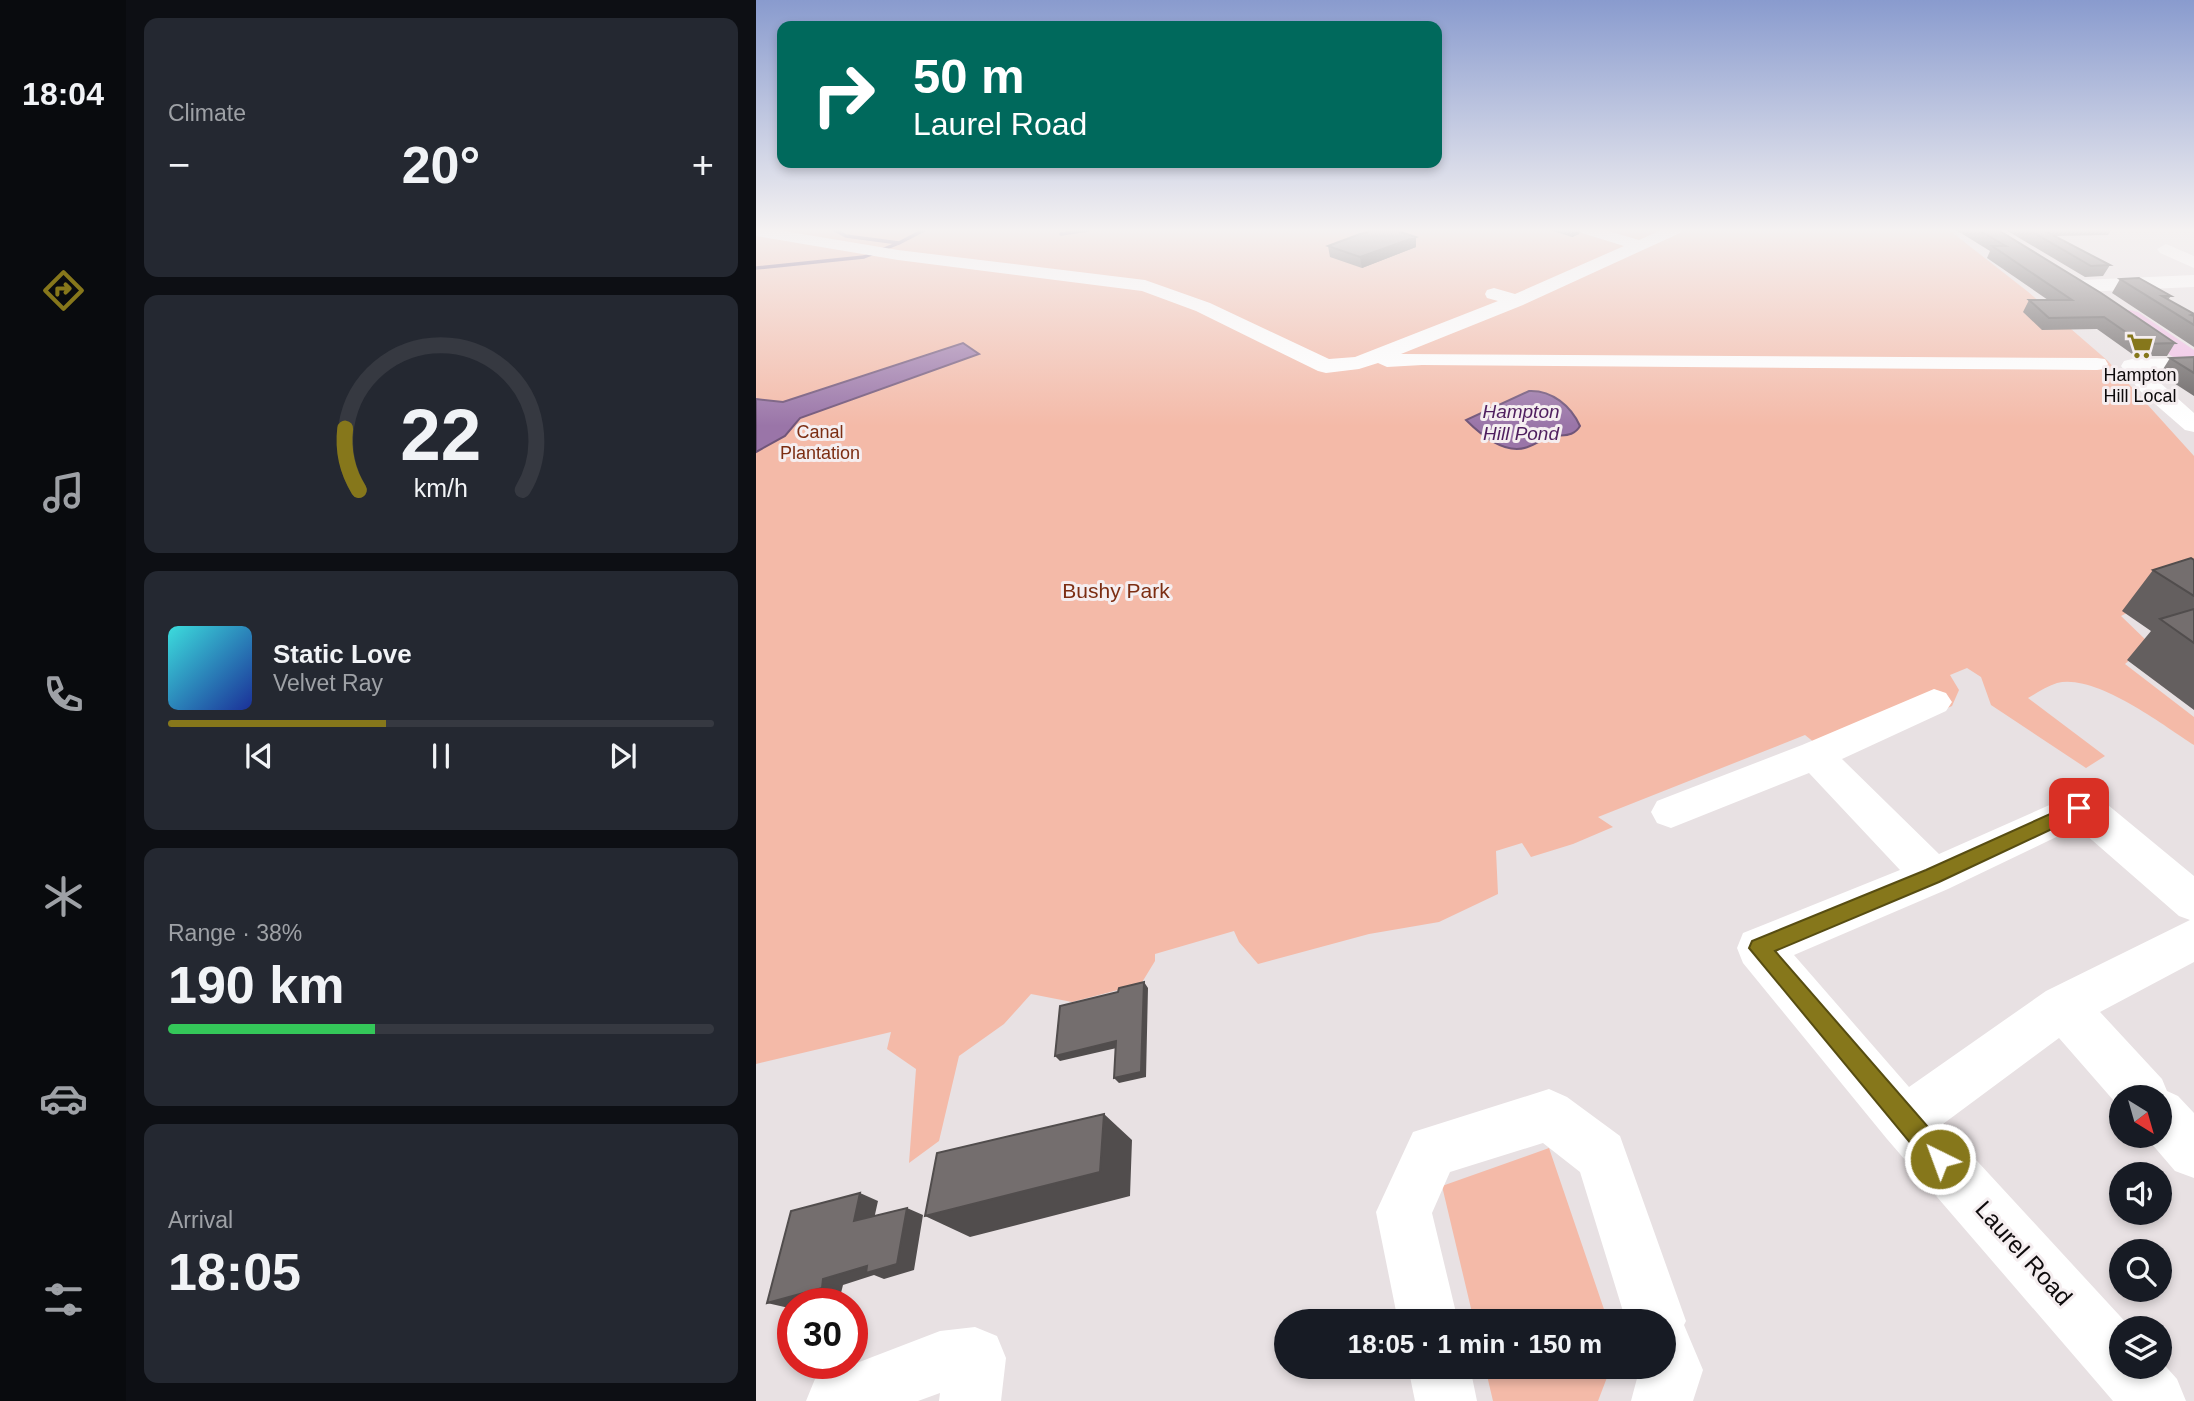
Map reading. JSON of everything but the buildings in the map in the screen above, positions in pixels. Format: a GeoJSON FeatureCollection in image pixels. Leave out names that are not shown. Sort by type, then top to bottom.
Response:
{"type":"FeatureCollection","features":[{"type":"Feature","properties":{"kind":"main road"},"geometry":{"type":"LineString","coordinates":[[2096,295],[2194,362]]}},
{"type":"Feature","properties":{"kind":"street"},"geometry":{"type":"LineString","coordinates":[[1171,295],[1203,307],[1316,363],[1336,366],[1422,359],[2096,364]]}},
{"type":"Feature","properties":{"kind":"street"},"geometry":{"type":"LineString","coordinates":[[1497,295],[1516,302]]}},
{"type":"Feature","properties":{"kind":"street"},"geometry":{"type":"LineString","coordinates":[[1359,363],[1529,295]]}},
{"type":"Feature","properties":{"kind":"street"},"geometry":{"type":"LineString","coordinates":[[2171,295],[2180,301]]}},
{"type":"Feature","properties":{"kind":"street"},"geometry":{"type":"LineString","coordinates":[[2194,362],[2132,366],[2147,385],[2194,425]]}},
{"type":"Feature","properties":{"kind":"street"},"geometry":{"type":"LineString","coordinates":[[1671,812],[1815,755],[1934,702]]}},
{"type":"Feature","properties":{"kind":"street"},"geometry":{"type":"LineString","coordinates":[[1815,755],[1933,876]]}},
{"type":"Feature","properties":{"kind":"street","name":"Laurel Road"},"geometry":{"type":"LineString","coordinates":[[2109,1349],[1905,1121],[1759,948],[1933,876],[2079,808],[2094,817],[2194,902]]}},
{"type":"Feature","properties":{"kind":"street"},"geometry":{"type":"LineString","coordinates":[[1905,1121],[2063,1007],[2194,939]]}},
{"type":"Feature","properties":{"kind":"street"},"geometry":{"type":"LineString","coordinates":[[2063,1007],[2133,1085]]}},
{"type":"Feature","properties":{"kind":"street"},"geometry":{"type":"LineString","coordinates":[[1425,1309],[1404,1212],[1432,1151],[1549,1115],[1601,1155],[1652,1309]]}},
{"type":"Feature","properties":{"kind":"street"},"geometry":{"type":"LineString","coordinates":[[2172,1127],[2194,1152]]}},
{"type":"Feature","properties":{"kind":"street"},"geometry":{"type":"LineString","coordinates":[[837,1401],[940,1362],[975,1358],[970,1401]]}},
{"type":"Feature","properties":{"kind":"street"},"geometry":{"type":"LineString","coordinates":[[1441,1379],[1446,1401]]}},
{"type":"Feature","properties":{"kind":"street"},"geometry":{"type":"LineString","coordinates":[[1662,1401],[1669,1379]]}},
{"type":"Feature","properties":{"kind":"street","name":"Laurel Road"},"geometry":{"type":"LineString","coordinates":[[2135,1379],[2155,1401]]}},
{"type":"Feature","properties":{"kind":"green space","name":"Bushy Park"},"geometry":{"type":"Polygon","coordinates":[[[756,295],[2032,295],[2108,361],[2194,456],[2194,590],[2172,590],[2121,616],[2149,643],[2125,664],[2194,717],[2194,745],[2128,703],[2090,686],[2073,682],[2057,683],[2028,698],[2105,756],[2086,768],[1991,705],[1981,677],[1967,668],[1950,675],[1959,690],[1952,706],[1910,724],[1815,743],[1805,735],[1598,817],[1613,827],[1573,844],[1531,857],[1522,843],[1496,851],[1498,894],[1439,922],[1369,934],[1258,964],[1239,942],[1234,931],[1155,954],[1155,961],[1141,984],[1072,1002],[1031,994],[1004,1024],[959,1056],[939,1141],[909,1163],[916,1069],[887,1049],[891,1032],[756,1064],[756,295]]]}},
{"type":"Feature","properties":{"kind":"green space"},"geometry":{"type":"Polygon","coordinates":[[[1549,1148],[1604,1309],[1471,1309],[1442,1186],[1549,1148]]]}},
{"type":"Feature","properties":{"kind":"green space"},"geometry":{"type":"Polygon","coordinates":[[[1488,1379],[1606,1379],[1598,1401],[1493,1401],[1488,1379]]]}},
{"type":"Feature","properties":{"kind":"water"},"geometry":{"type":"Polygon","coordinates":[[[963,343],[979,354],[800,418],[785,436],[756,452],[756,399],[783,402],[963,343]]]}},
{"type":"Feature","properties":{"kind":"water","name":"Hampton Hill Pond"},"geometry":{"type":"Polygon","coordinates":[[[1529,391],[1553,396],[1566,406],[1580,426],[1571,434],[1548,438],[1521,449],[1512,449],[1487,438],[1466,420],[1529,391]]]}},
{"type":"Feature","properties":{"kind":"place","name":"Hampton Hill Local"},"geometry":{"type":"Point","coordinates":[2140,346]}},
{"type":"Feature","properties":{"kind":"route"},"geometry":{"type":"LineString","coordinates":[[1940,1159],[1759,948],[1933,876],[2079,808]]}},
{"type":"Feature","properties":{"kind":"park label","name":"Canal Plantation"},"geometry":{"type":"Point","coordinates":[820,442]}}]}
